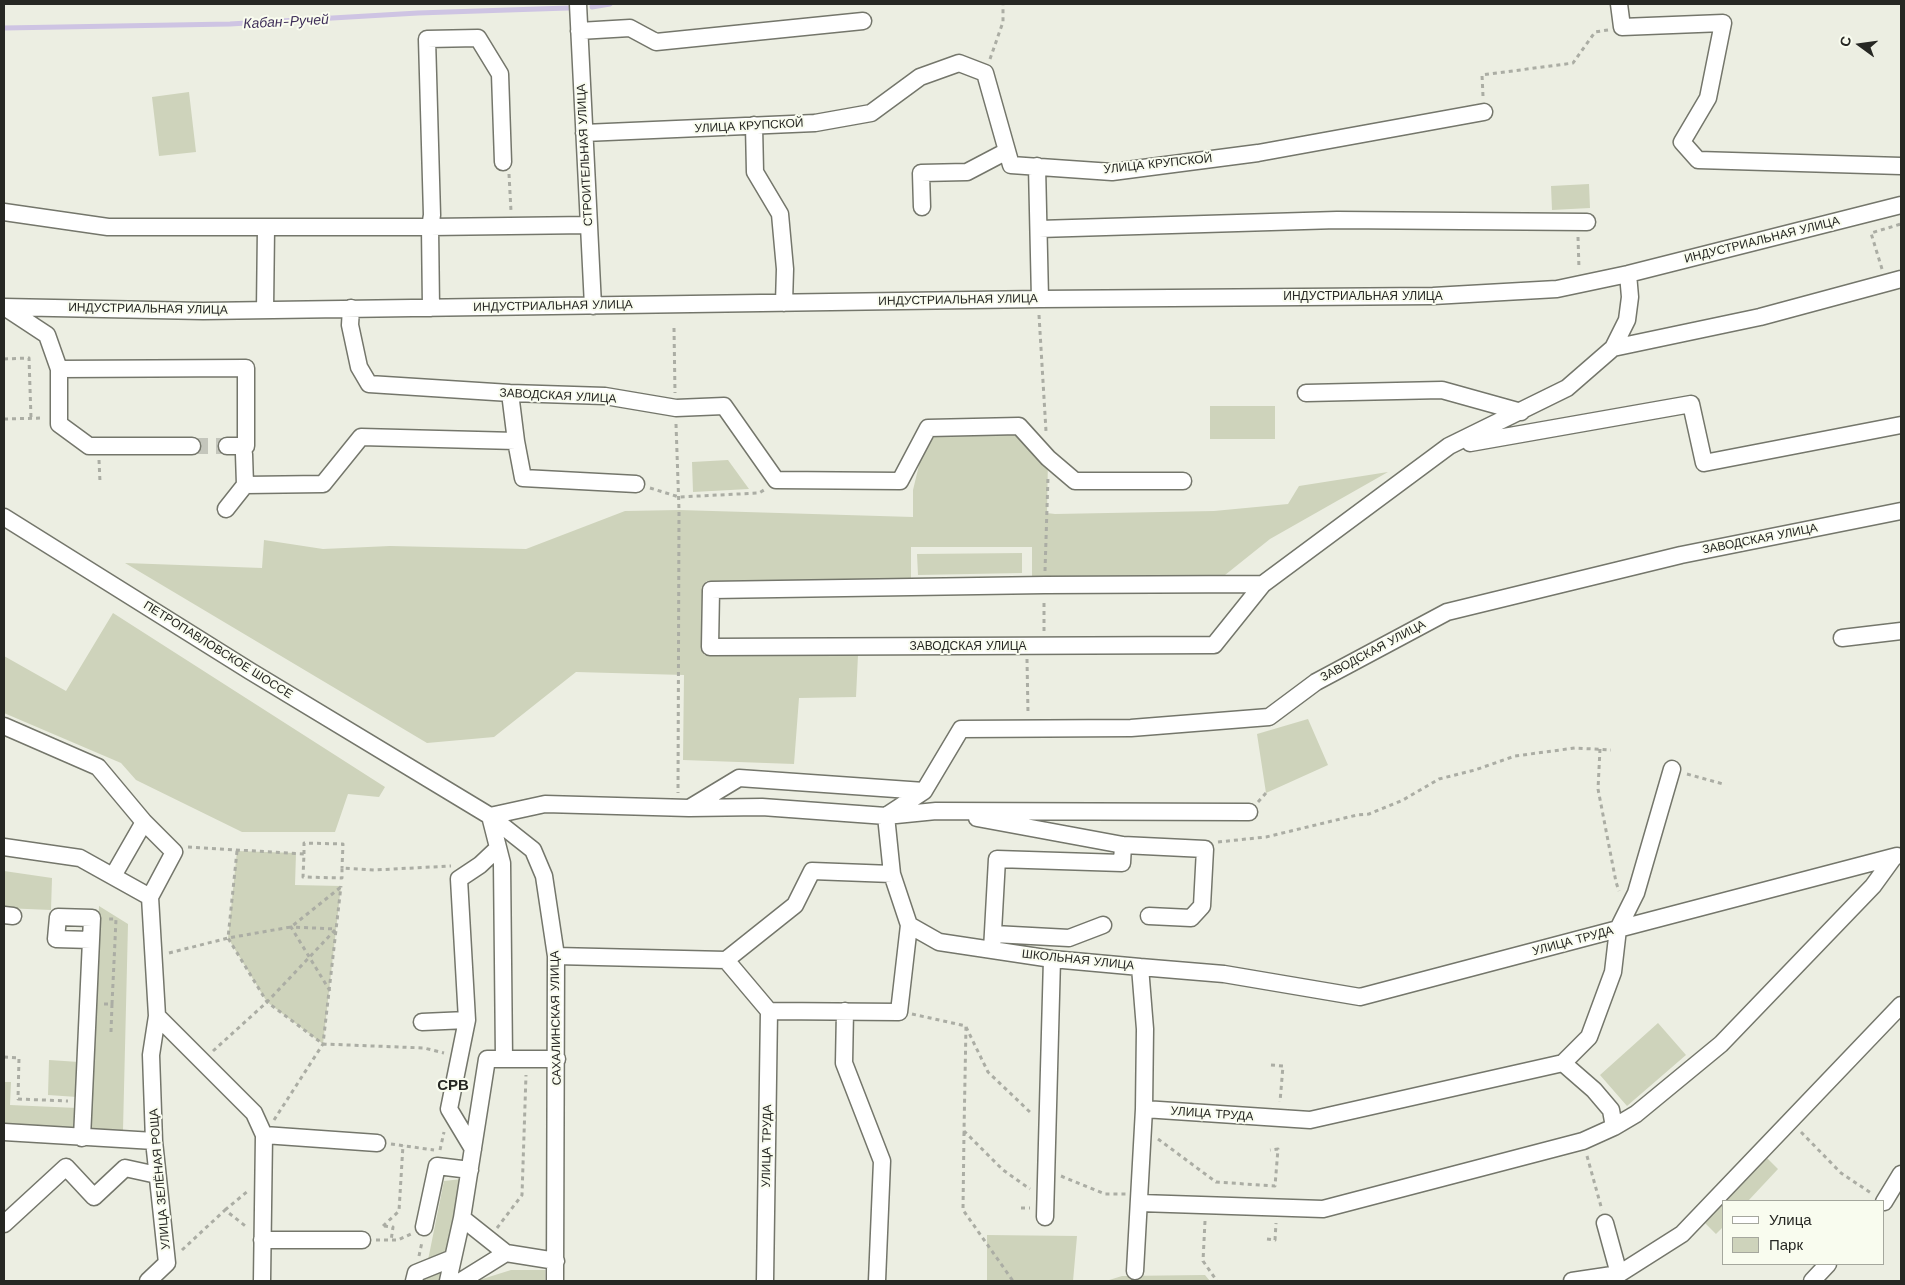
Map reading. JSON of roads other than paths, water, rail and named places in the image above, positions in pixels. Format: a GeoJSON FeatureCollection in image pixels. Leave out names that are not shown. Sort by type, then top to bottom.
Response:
{"type":"FeatureCollection","features":[{"type":"Feature","properties":{"kind":"street","name":"СТРОИТЕЛЬНАЯ УЛИЦА"},"geometry":{"type":"LineString","coordinates":[[578,4],[593,306]]}},
{"type":"Feature","properties":{"kind":"street"},"geometry":{"type":"LineString","coordinates":[[1619,4],[1622,28],[1723,23],[1708,98],[1682,142],[1698,160],[1901,166]]}},
{"type":"Feature","properties":{"kind":"street"},"geometry":{"type":"LineString","coordinates":[[579,31],[630,28],[656,42],[863,21]]}},
{"type":"Feature","properties":{"kind":"street"},"geometry":{"type":"LineString","coordinates":[[431,308],[430,227],[432,214],[427,39],[478,38],[500,74],[503,162]]}},
{"type":"Feature","properties":{"kind":"street","name":"УЛИЦА КРУПСКОЙ"},"geometry":{"type":"LineString","coordinates":[[584,133],[815,123],[872,113],[920,77],[959,63],[985,73],[1011,164],[1112,172],[1258,153],[1484,112]]}},
{"type":"Feature","properties":{"kind":"street"},"geometry":{"type":"LineString","coordinates":[[754,125],[755,172],[780,214],[784,269],[784,303]]}},
{"type":"Feature","properties":{"kind":"street"},"geometry":{"type":"LineString","coordinates":[[922,207],[921,173],[967,172],[1007,151]]}},
{"type":"Feature","properties":{"kind":"street"},"geometry":{"type":"LineString","coordinates":[[1037,166],[1040,306]]}},
{"type":"Feature","properties":{"kind":"street","name":"ИНДУСТРИАЛЬНАЯ УЛИЦА"},"geometry":{"type":"LineString","coordinates":[[4,307],[203,311],[784,303],[1040,306],[1434,296],[1557,289],[1628,274],[1901,205]]}},
{"type":"Feature","properties":{"kind":"street"},"geometry":{"type":"LineString","coordinates":[[4,212],[108,227],[266,228],[589,225]]}},
{"type":"Feature","properties":{"kind":"street"},"geometry":{"type":"LineString","coordinates":[[1039,229],[1337,220],[1582,222]]}},
{"type":"Feature","properties":{"kind":"street"},"geometry":{"type":"LineString","coordinates":[[265,310],[266,228]]}},
{"type":"Feature","properties":{"kind":"street","name":"ЗАВОДСКАЯ УЛИЦА"},"geometry":{"type":"LineString","coordinates":[[1263,584],[711,590],[710,648],[1214,645],[1263,584],[1450,446],[1567,388],[1613,348],[1626,320],[1630,297],[1628,274]]}},
{"type":"Feature","properties":{"kind":"street"},"geometry":{"type":"LineString","coordinates":[[1613,348],[1760,317],[1894,281]]}},
{"type":"Feature","properties":{"kind":"street"},"geometry":{"type":"LineString","coordinates":[[4,307],[47,335],[60,368],[59,424],[89,446],[192,446]]}},
{"type":"Feature","properties":{"kind":"street","name":"ЗАВОДСКАЯ УЛИЦА"},"geometry":{"type":"LineString","coordinates":[[351,308],[350,325],[359,367],[369,384],[510,393],[605,396],[676,408],[724,406],[776,480],[900,481],[928,428],[1019,426],[1048,458],[1075,481],[1183,481]]}},
{"type":"Feature","properties":{"kind":"street"},"geometry":{"type":"LineString","coordinates":[[60,368],[246,368],[246,446],[227,446]]}},
{"type":"Feature","properties":{"kind":"street"},"geometry":{"type":"LineString","coordinates":[[1306,393],[1442,390],[1520,412]]}},
{"type":"Feature","properties":{"kind":"street"},"geometry":{"type":"LineString","coordinates":[[510,393],[523,478],[636,484]]}},
{"type":"Feature","properties":{"kind":"street","name":"ЗАВОДСКАЯ УЛИЦА"},"geometry":{"type":"LineString","coordinates":[[1450,446],[1691,404],[1704,463],[1901,425]]}},
{"type":"Feature","properties":{"kind":"street"},"geometry":{"type":"LineString","coordinates":[[245,485],[323,484],[361,437],[516,441]]}},
{"type":"Feature","properties":{"kind":"street"},"geometry":{"type":"LineString","coordinates":[[226,508],[245,485],[244,454]]}},
{"type":"Feature","properties":{"kind":"street","name":"ЗАВОДСКАЯ УЛИЦА"},"geometry":{"type":"LineString","coordinates":[[886,816],[924,790],[961,729],[1132,728],[1269,717],[1316,682],[1447,612],[1681,555],[1901,511]]}},
{"type":"Feature","properties":{"kind":"street","name":"ПЕТРОПАВЛОВСКОЕ ШОССЕ"},"geometry":{"type":"LineString","coordinates":[[4,517],[250,671],[433,782]]}},
{"type":"Feature","properties":{"kind":"street"},"geometry":{"type":"LineString","coordinates":[[1842,638],[1901,631]]}},
{"type":"Feature","properties":{"kind":"street"},"geometry":{"type":"LineString","coordinates":[[4,726],[98,767],[144,822],[174,852],[150,898],[80,858],[4,847]]}},
{"type":"Feature","properties":{"kind":"street"},"geometry":{"type":"LineString","coordinates":[[1618,929],[1636,893],[1672,769]]}},
{"type":"Feature","properties":{"kind":"street"},"geometry":{"type":"LineString","coordinates":[[683,807],[739,778],[924,790]]}},
{"type":"Feature","properties":{"kind":"street","name":"САХАЛИНСКАЯ УЛИЦА"},"geometry":{"type":"LineString","coordinates":[[433,782],[490,816],[533,850],[544,876],[556,956],[555,1281]]}},
{"type":"Feature","properties":{"kind":"street"},"geometry":{"type":"LineString","coordinates":[[504,1059],[502,863],[490,816],[545,804],[762,807],[886,816],[936,811],[1249,812]]}},
{"type":"Feature","properties":{"kind":"street"},"geometry":{"type":"LineString","coordinates":[[936,811],[1123,845],[1205,849],[1202,906],[1191,918],[1149,916]]}},
{"type":"Feature","properties":{"kind":"street"},"geometry":{"type":"LineString","coordinates":[[726,960],[769,1011],[845,1010],[899,1012],[909,925],[892,874],[886,816]]}},
{"type":"Feature","properties":{"kind":"street"},"geometry":{"type":"LineString","coordinates":[[113,876],[144,822]]}},
{"type":"Feature","properties":{"kind":"street"},"geometry":{"type":"LineString","coordinates":[[1103,925],[1069,938],[993,942],[997,858],[1122,863],[1123,845]]}},
{"type":"Feature","properties":{"kind":"street"},"geometry":{"type":"LineString","coordinates":[[473,1148],[449,1109],[467,1020],[460,879],[480,865],[498,848]]}},
{"type":"Feature","properties":{"kind":"street"},"geometry":{"type":"LineString","coordinates":[[1618,929],[1898,856]]}},
{"type":"Feature","properties":{"kind":"street"},"geometry":{"type":"LineString","coordinates":[[1140,1203],[1323,1209],[1583,1141],[1614,1127],[1636,1114],[1721,1044],[1873,886],[1898,856]]}},
{"type":"Feature","properties":{"kind":"street"},"geometry":{"type":"LineString","coordinates":[[556,956],[726,960],[795,905],[812,871],[892,874]]}},
{"type":"Feature","properties":{"kind":"street","name":"УЛИЦА ЗЕЛЁНАЯ РОЩА"},"geometry":{"type":"LineString","coordinates":[[148,1281],[167,1263],[154,1142],[151,1055],[157,1016],[150,898]]}},
{"type":"Feature","properties":{"kind":"street"},"geometry":{"type":"LineString","coordinates":[[82,1138],[84,1102],[92,918],[58,917],[56,939],[91,940]]}},
{"type":"Feature","properties":{"kind":"street","name":"ШКОЛЬНАЯ УЛИЦА"},"geometry":{"type":"LineString","coordinates":[[909,925],[940,942],[993,942],[1052,959],[1140,967],[1145,1029],[1144,1109],[1135,1271]]}},
{"type":"Feature","properties":{"kind":"street","name":"УЛИЦА ТРУДА"},"geometry":{"type":"LineString","coordinates":[[1140,967],[1224,974],[1360,997],[1618,929],[1613,972],[1589,1037],[1563,1063],[1310,1120],[1144,1109]]}},
{"type":"Feature","properties":{"kind":"street"},"geometry":{"type":"LineString","coordinates":[[1045,1217],[1052,959]]}},
{"type":"Feature","properties":{"kind":"street"},"geometry":{"type":"LineString","coordinates":[[1572,1281],[1619,1274],[1682,1234],[1901,1005]]}},
{"type":"Feature","properties":{"kind":"street"},"geometry":{"type":"LineString","coordinates":[[845,1010],[844,1063],[882,1161],[877,1281]]}},
{"type":"Feature","properties":{"kind":"street","name":"УЛИЦА ТРУДА"},"geometry":{"type":"LineString","coordinates":[[765,1281],[769,1011]]}},
{"type":"Feature","properties":{"kind":"street"},"geometry":{"type":"LineString","coordinates":[[157,1016],[254,1113],[264,1135],[262,1281]]}},
{"type":"Feature","properties":{"kind":"street"},"geometry":{"type":"LineString","coordinates":[[422,1022],[467,1020]]}},
{"type":"Feature","properties":{"kind":"street"},"geometry":{"type":"LineString","coordinates":[[448,1281],[462,1218],[487,1059],[557,1059]]}},
{"type":"Feature","properties":{"kind":"street"},"geometry":{"type":"LineString","coordinates":[[1563,1063],[1594,1090],[1611,1110],[1614,1127]]}},
{"type":"Feature","properties":{"kind":"street"},"geometry":{"type":"LineString","coordinates":[[4,1132],[154,1142]]}},
{"type":"Feature","properties":{"kind":"street"},"geometry":{"type":"LineString","coordinates":[[264,1135],[377,1143]]}},
{"type":"Feature","properties":{"kind":"street"},"geometry":{"type":"LineString","coordinates":[[424,1227],[438,1158],[470,1170]]}},
{"type":"Feature","properties":{"kind":"street"},"geometry":{"type":"LineString","coordinates":[[4,1224],[66,1167],[94,1196],[125,1168],[157,1175]]}},
{"type":"Feature","properties":{"kind":"street"},"geometry":{"type":"LineString","coordinates":[[1880,1199],[1901,1174]]}},
{"type":"Feature","properties":{"kind":"street"},"geometry":{"type":"LineString","coordinates":[[462,1218],[506,1253],[556,1261]]}},
{"type":"Feature","properties":{"kind":"street"},"geometry":{"type":"LineString","coordinates":[[1605,1222],[1619,1274]]}},
{"type":"Feature","properties":{"kind":"street"},"geometry":{"type":"LineString","coordinates":[[262,1240],[362,1240]]}},
{"type":"Feature","properties":{"kind":"street"},"geometry":{"type":"LineString","coordinates":[[460,1281],[506,1253]]}},
{"type":"Feature","properties":{"kind":"street"},"geometry":{"type":"LineString","coordinates":[[415,1277],[453,1258]]}},
{"type":"Feature","properties":{"kind":"street"},"geometry":{"type":"LineString","coordinates":[[1812,1281],[1827,1265]]}},
{"type":"Feature","properties":{"kind":"waterway","name":"Кабан-Ручей"},"geometry":{"type":"LineString","coordinates":[[592,7],[610,4]]}},
{"type":"Feature","properties":{"kind":"waterway","name":"Кабан-Ручей"},"geometry":{"type":"LineString","coordinates":[[4,28],[230,24],[418,13],[568,8]]}},
{"type":"Feature","properties":{"kind":"tunnel"},"geometry":{"type":"LineString","coordinates":[[192,446],[227,446]]}},
{"type":"Feature","properties":{"kind":"district","name":"СРВ"},"geometry":{"type":"Point","coordinates":[453,1086]}}]}
